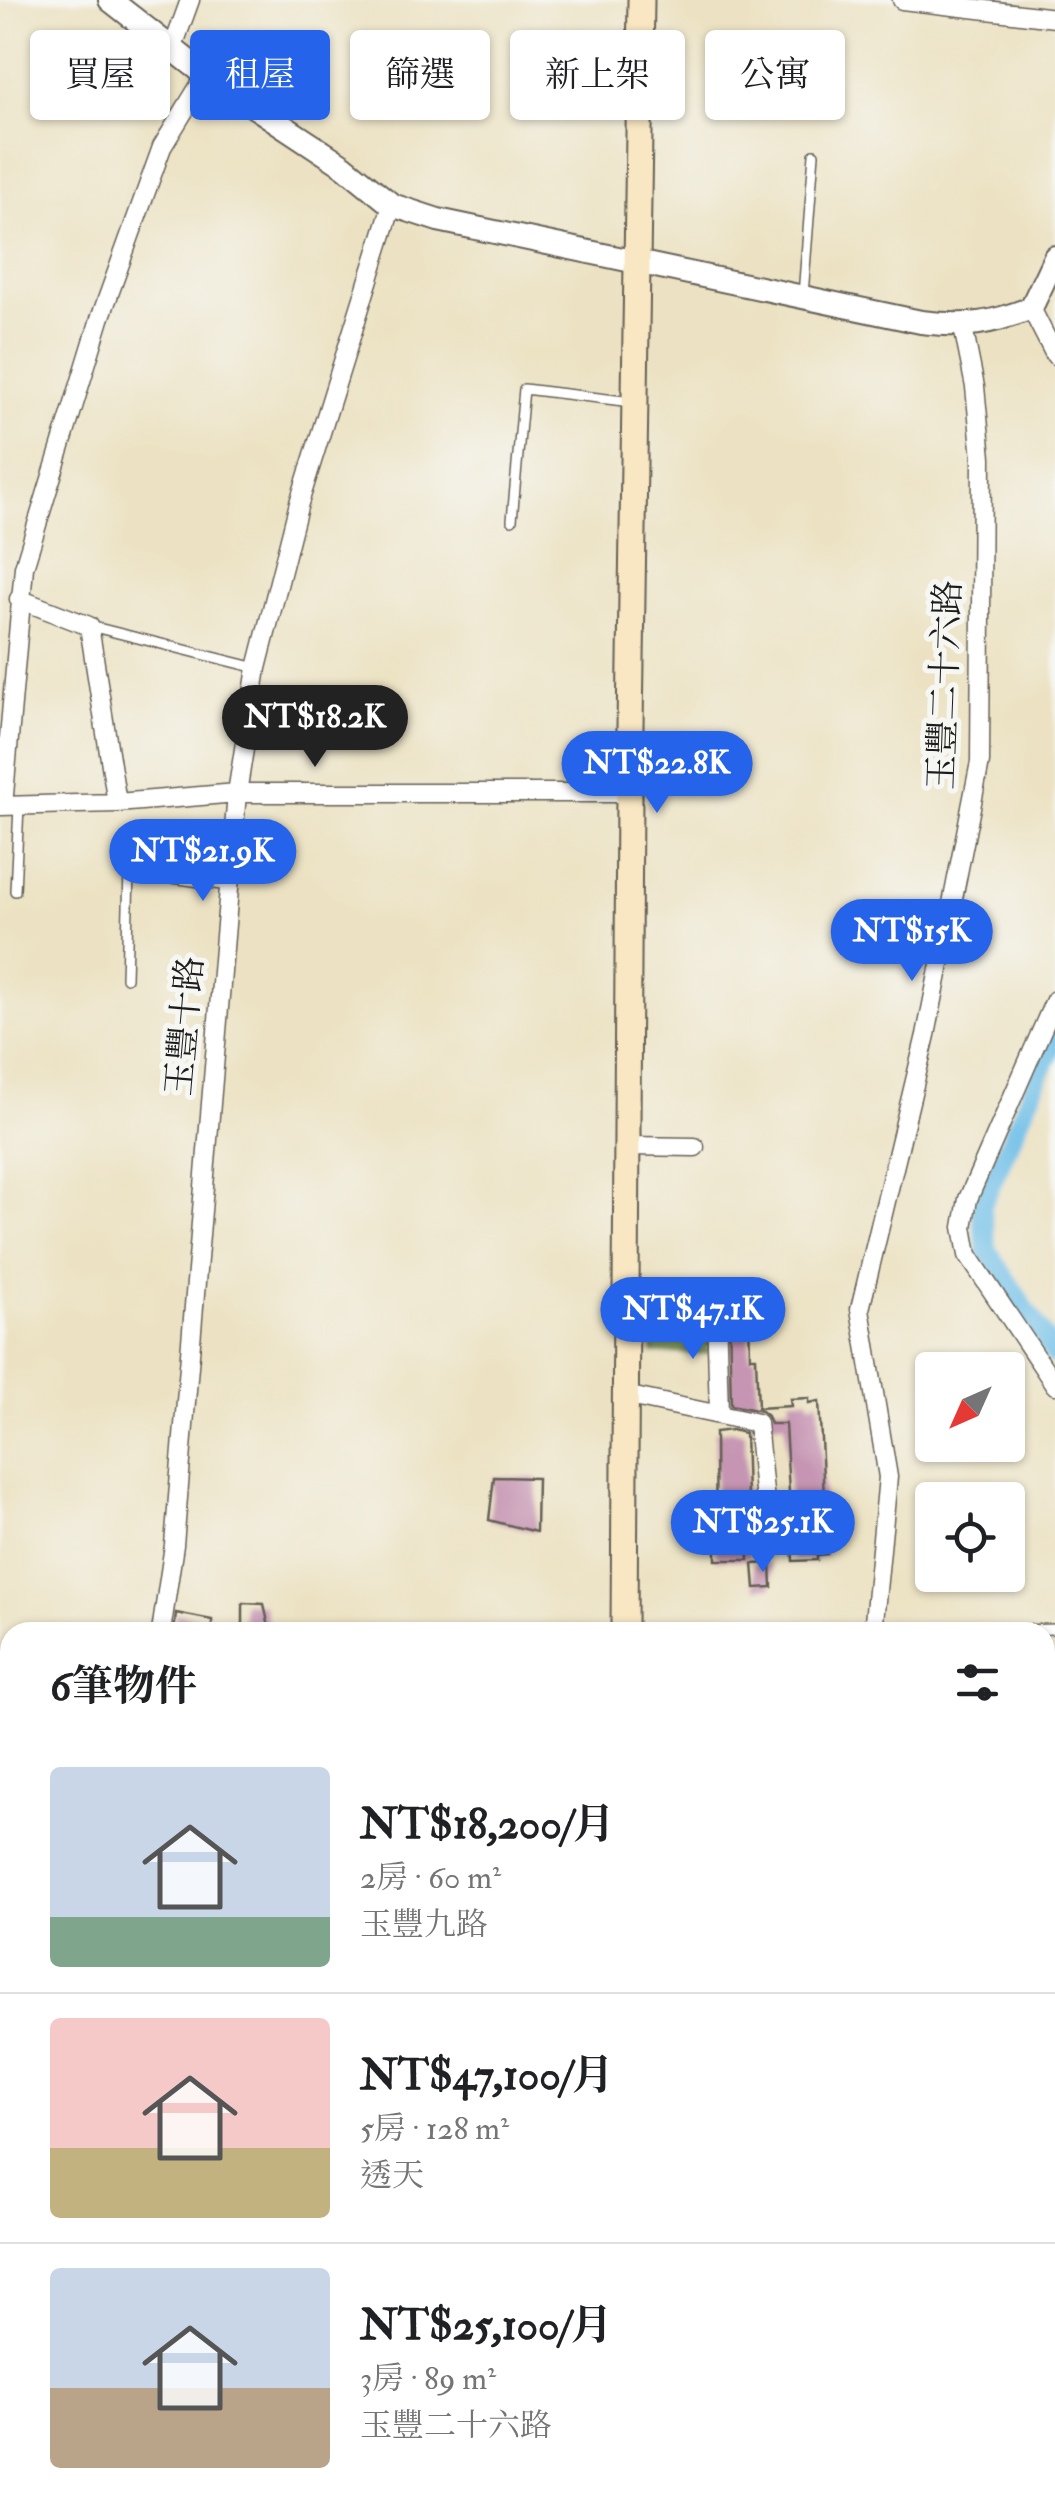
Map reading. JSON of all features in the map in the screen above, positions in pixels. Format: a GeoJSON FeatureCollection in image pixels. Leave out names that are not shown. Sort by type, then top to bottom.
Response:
{"type":"FeatureCollection","features":[{"type":"Feature","properties":{"kind":"main road"},"geometry":{"type":"LineString","coordinates":[[624,1622],[634,402],[642,0]]}},
{"type":"Feature","properties":{"kind":"street"},"geometry":{"type":"LineString","coordinates":[[110,0],[190,62]]}},
{"type":"Feature","properties":{"kind":"street"},"geometry":{"type":"LineString","coordinates":[[172,47],[190,0]]}},
{"type":"Feature","properties":{"kind":"street"},"geometry":{"type":"LineString","coordinates":[[902,0],[1034,8],[1055,18]]}},
{"type":"Feature","properties":{"kind":"street"},"geometry":{"type":"LineString","coordinates":[[190,101],[162,146],[94,338],[24,567],[18,599],[7,806],[118,804],[237,793],[630,794]]}},
{"type":"Feature","properties":{"kind":"street"},"geometry":{"type":"LineString","coordinates":[[274,120],[344,166],[392,205],[438,220],[920,322],[963,327],[996,322],[1032,308],[1055,256]]}},
{"type":"Feature","properties":{"kind":"street","name":"玉豐十路"},"geometry":{"type":"LineString","coordinates":[[162,1622],[174,1545],[237,793],[257,668],[299,503],[392,205]]}},
{"type":"Feature","properties":{"kind":"street"},"geometry":{"type":"LineString","coordinates":[[1032,308],[1055,355]]}},
{"type":"Feature","properties":{"kind":"street","name":"玉豐二十六路"},"geometry":{"type":"LineString","coordinates":[[874,1622],[888,1477],[860,1309],[926,1036],[980,762],[982,458],[975,388],[963,327]]}},
{"type":"Feature","properties":{"kind":"street"},"geometry":{"type":"LineString","coordinates":[[18,599],[89,626],[118,804]]}},
{"type":"Feature","properties":{"kind":"street"},"geometry":{"type":"LineString","coordinates":[[1055,1000],[968,1199],[963,1227],[968,1255],[1055,1385]]}},
{"type":"Feature","properties":{"kind":"street"},"geometry":{"type":"LineString","coordinates":[[627,1146],[695,1146]]}},
{"type":"Feature","properties":{"kind":"street"},"geometry":{"type":"LineString","coordinates":[[716,1310],[719,1413]]}},
{"type":"Feature","properties":{"kind":"street"},"geometry":{"type":"LineString","coordinates":[[625,1395],[757,1423],[770,1551]]}},
{"type":"Feature","properties":{"kind":"street"},"geometry":{"type":"LineString","coordinates":[[1055,1754],[1055,1778]]}},
{"type":"Feature","properties":{"kind":"lane"},"geometry":{"type":"LineString","coordinates":[[803,297],[814,154]]}},
{"type":"Feature","properties":{"kind":"lane"},"geometry":{"type":"LineString","coordinates":[[512,520],[524,389],[634,402]]}},
{"type":"Feature","properties":{"kind":"lane"},"geometry":{"type":"LineString","coordinates":[[89,626],[257,668]]}},
{"type":"Feature","properties":{"kind":"lane"},"geometry":{"type":"LineString","coordinates":[[7,806],[15,891]]}},
{"type":"Feature","properties":{"kind":"lane"},"geometry":{"type":"LineString","coordinates":[[126,978],[129,872],[229,886]]}},
{"type":"Feature","properties":{"kind":"green space"},"geometry":{"type":"Polygon","coordinates":[[[706,1310],[708,1353],[653,1352],[654,1311],[706,1310]]]}},
{"type":"Feature","properties":{"kind":"building"},"geometry":{"type":"Polygon","coordinates":[[[749,1312],[750,1357],[756,1357],[758,1408],[791,1406],[790,1399],[819,1401],[827,1554],[817,1555],[817,1560],[793,1561],[785,1424],[770,1424],[761,1411],[731,1405],[729,1313],[749,1312]]]}},
{"type":"Feature","properties":{"kind":"building"},"geometry":{"type":"Polygon","coordinates":[[[715,1432],[745,1433],[749,1560],[716,1560],[715,1432]]]}},
{"type":"Feature","properties":{"kind":"building"},"geometry":{"type":"Polygon","coordinates":[[[494,1477],[537,1478],[536,1532],[489,1520],[494,1477]]]}},
{"type":"Feature","properties":{"kind":"building"},"geometry":{"type":"Polygon","coordinates":[[[771,1563],[772,1587],[755,1588],[753,1564],[771,1563]]]}},
{"type":"Feature","properties":{"kind":"building"},"geometry":{"type":"Polygon","coordinates":[[[243,1603],[264,1604],[268,1622],[243,1622],[243,1603]]]}},
{"type":"Feature","properties":{"kind":"building"},"geometry":{"type":"Polygon","coordinates":[[[176,1613],[212,1620],[212,1622],[175,1622],[176,1613]]]}},
{"type":"Feature","properties":{"kind":"waterway"},"geometry":{"type":"LineString","coordinates":[[1055,1039],[981,1207],[987,1250],[1055,1355]]}}]}
